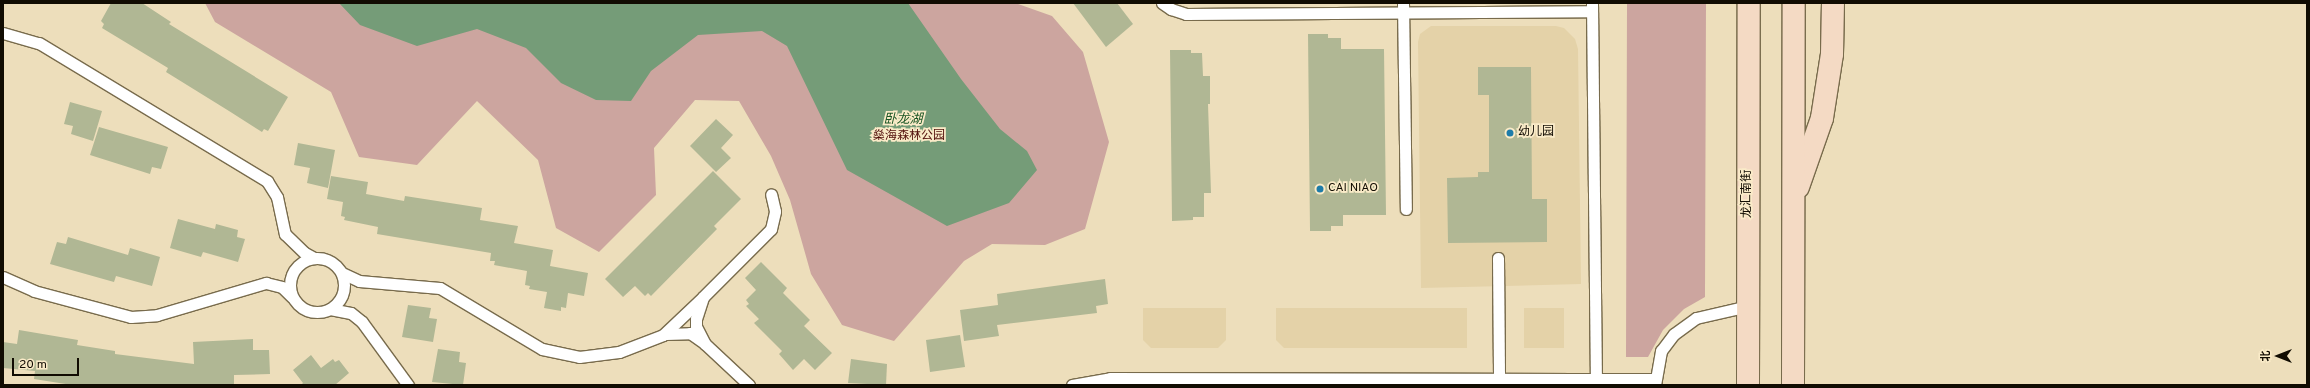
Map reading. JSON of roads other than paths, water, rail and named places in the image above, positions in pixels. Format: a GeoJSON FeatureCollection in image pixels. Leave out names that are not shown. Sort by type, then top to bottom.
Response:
{"type":"FeatureCollection","features":[{"type":"Feature","properties":{"kind":"main road","name":"龙汇南街"},"geometry":{"type":"LineString","coordinates":[[1748,385],[1749,3]]}},
{"type":"Feature","properties":{"kind":"main road"},"geometry":{"type":"LineString","coordinates":[[1793,385],[1794,3]]}},
{"type":"Feature","properties":{"kind":"main road"},"geometry":{"type":"LineString","coordinates":[[1793,197],[1822,118],[1832,54],[1833,3]]}},
{"type":"Feature","properties":{"kind":"lane"},"geometry":{"type":"LineString","coordinates":[[1162,3],[1171,9],[1186,14],[1403,8],[1592,7],[1596,382]]}},
{"type":"Feature","properties":{"kind":"lane"},"geometry":{"type":"LineString","coordinates":[[1403,8],[1406,209]]}},
{"type":"Feature","properties":{"kind":"lane"},"geometry":{"type":"LineString","coordinates":[[3,33],[39,43],[267,181],[277,197],[285,234],[305,253],[314,258],[330,261],[342,273],[358,281],[440,288],[530,342],[568,356],[607,354],[663,335],[676,332],[690,333],[705,344],[749,385]]}},
{"type":"Feature","properties":{"kind":"lane"},"geometry":{"type":"LineString","coordinates":[[663,335],[771,229],[776,211],[771,194]]}},
{"type":"Feature","properties":{"kind":"lane"},"geometry":{"type":"LineString","coordinates":[[292,297],[290,289],[293,272],[305,260],[314,258]]}},
{"type":"Feature","properties":{"kind":"lane"},"geometry":{"type":"LineString","coordinates":[[1498,258],[1499,379]]}},
{"type":"Feature","properties":{"kind":"lane"},"geometry":{"type":"LineString","coordinates":[[3,277],[34,290],[131,317],[157,315],[266,283],[282,287],[304,309],[322,312],[330,309],[339,301],[344,290],[342,273]]}},
{"type":"Feature","properties":{"kind":"lane"},"geometry":{"type":"LineString","coordinates":[[703,297],[698,310],[696,326],[705,344]]}},
{"type":"Feature","properties":{"kind":"lane"},"geometry":{"type":"LineString","coordinates":[[1072,385],[1110,378],[1499,379],[1654,382],[1662,351],[1674,334],[1696,318],[1748,306]]}},
{"type":"Feature","properties":{"kind":"lane"},"geometry":{"type":"LineString","coordinates":[[330,309],[352,313],[362,322],[408,385]]}},
{"type":"Feature","properties":{"kind":"water","name":"卧龙湖"},"geometry":{"type":"Polygon","coordinates":[[[339,3],[908,3],[961,79],[1000,129],[1027,151],[1037,170],[1009,203],[947,226],[847,170],[787,46],[762,31],[698,35],[651,71],[631,101],[596,100],[561,83],[526,48],[477,29],[417,46],[360,25],[339,3]]]}},
{"type":"Feature","properties":{"kind":"place","name":"幼儿园"},"geometry":{"type":"Point","coordinates":[1510,133]}},
{"type":"Feature","properties":{"kind":"place","name":"CAI NIAO"},"geometry":{"type":"Point","coordinates":[1320,189]}},
{"type":"Feature","properties":{"kind":"park label","name":"燊海森林公园"},"geometry":{"type":"Point","coordinates":[909,137]}}]}
